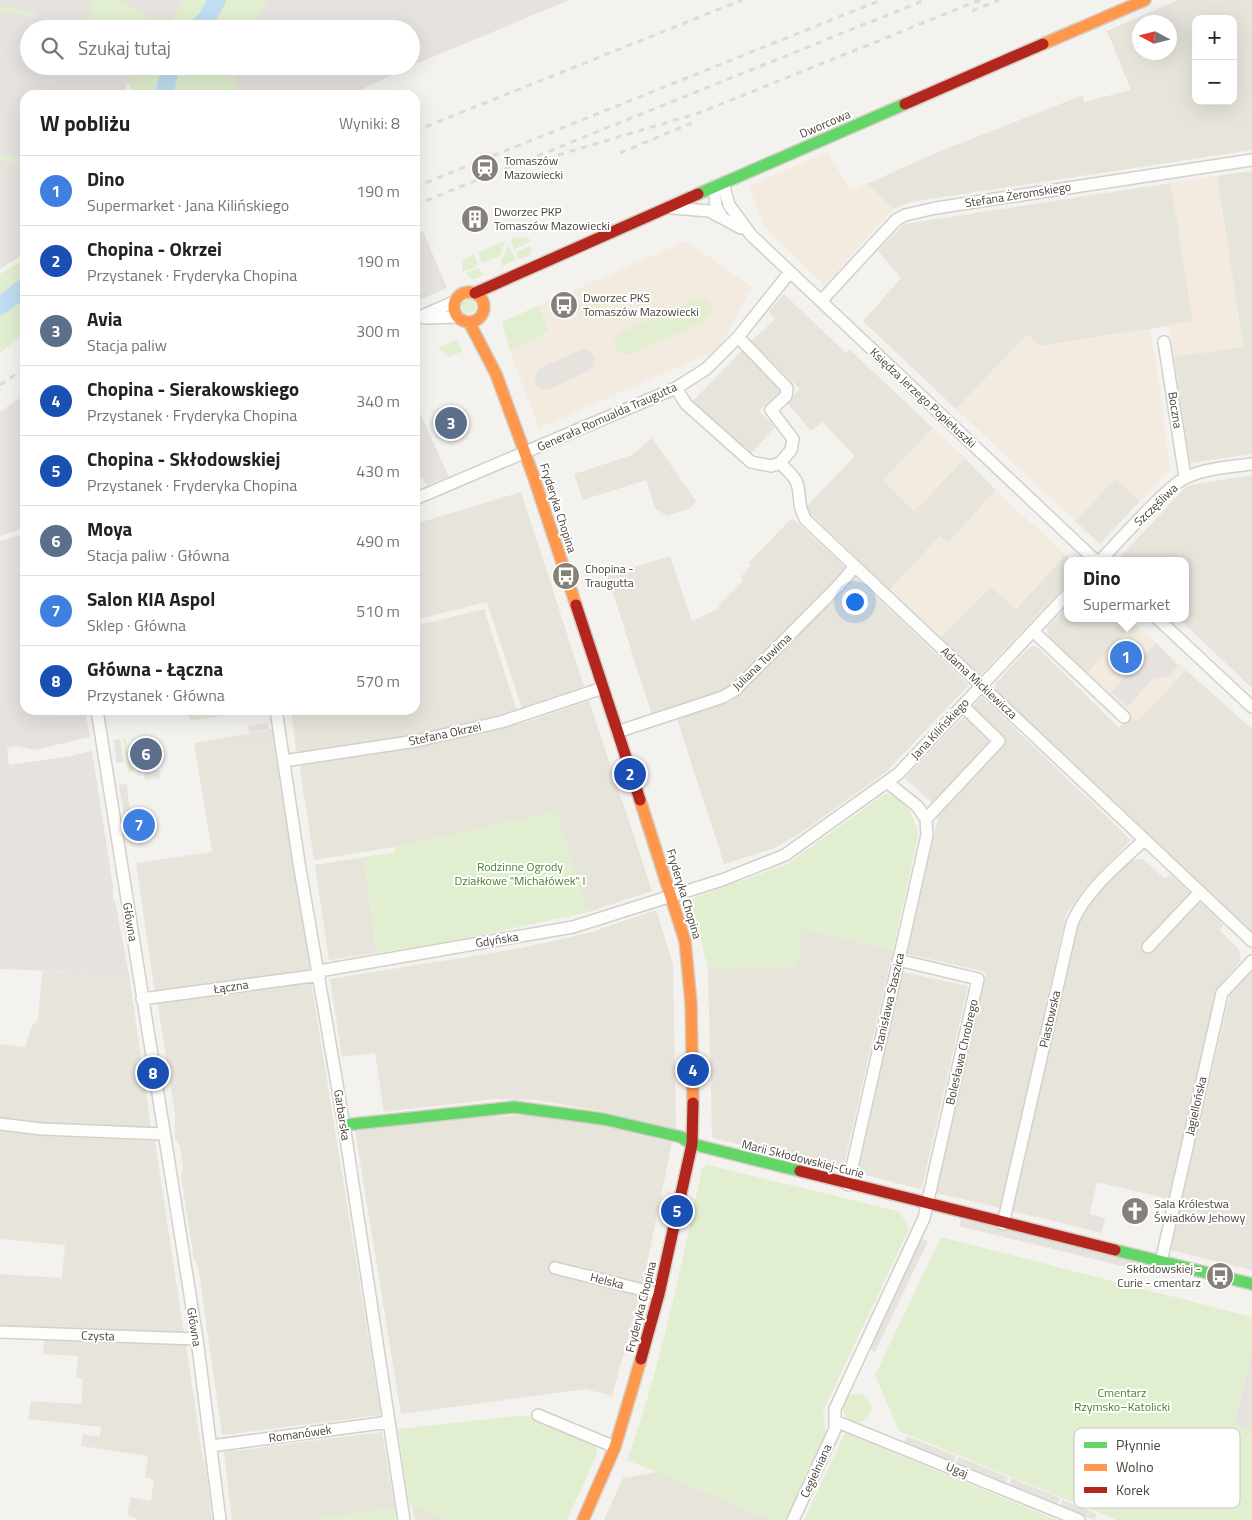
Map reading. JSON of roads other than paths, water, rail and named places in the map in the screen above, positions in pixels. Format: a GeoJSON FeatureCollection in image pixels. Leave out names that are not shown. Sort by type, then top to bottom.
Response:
{"type":"FeatureCollection","features":[{"type":"Feature","properties":{"kind":"street","name":"Dworcowa"},"geometry":{"type":"LineString","coordinates":[[456,301],[464,293],[475,293],[1145,0]]}},
{"type":"Feature","properties":{"kind":"street","name":"Stefana Żeromskiego"},"geometry":{"type":"LineString","coordinates":[[821,301],[888,227],[905,215],[936,208],[1252,160]]}},
{"type":"Feature","properties":{"kind":"street"},"geometry":{"type":"LineString","coordinates":[[719,185],[716,206],[722,217]]}},
{"type":"Feature","properties":{"kind":"street","name":"Księdza Jerzego Popiełuszki"},"geometry":{"type":"LineString","coordinates":[[719,185],[729,205],[751,235],[1092,557]]}},
{"type":"Feature","properties":{"kind":"street","name":"Księdza Jerzego Popiełuszki"},"geometry":{"type":"LineString","coordinates":[[666,208],[690,208],[709,211],[751,235]]}},
{"type":"Feature","properties":{"kind":"street","name":"Generała Romualda Traugutta"},"geometry":{"type":"LineString","coordinates":[[420,497],[676,388],[706,369],[738,337],[790,272]]}},
{"type":"Feature","properties":{"kind":"street","name":"Dworcowa"},"geometry":{"type":"LineString","coordinates":[[473,316],[516,275]]}},
{"type":"Feature","properties":{"kind":"street"},"geometry":{"type":"LineString","coordinates":[[473,316],[480,296],[475,293]]}},
{"type":"Feature","properties":{"kind":"street"},"geometry":{"type":"LineString","coordinates":[[420,317],[456,301],[456,313],[473,316]]}},
{"type":"Feature","properties":{"kind":"street"},"geometry":{"type":"LineString","coordinates":[[420,319],[473,316]]}},
{"type":"Feature","properties":{"kind":"street","name":"Fryderyka Chopina"},"geometry":{"type":"LineString","coordinates":[[473,316],[525,453],[603,688],[685,941],[689,972],[693,1070],[692,1144],[659,1294],[615,1447],[583,1520]]}},
{"type":"Feature","properties":{"kind":"street"},"geometry":{"type":"LineString","coordinates":[[676,388],[686,404],[752,462],[771,466],[780,463],[791,450],[793,439],[771,410],[786,396],[787,388],[738,337]]}},
{"type":"Feature","properties":{"kind":"street","name":"Boczna"},"geometry":{"type":"LineString","coordinates":[[1164,342],[1185,477]]}},
{"type":"Feature","properties":{"kind":"street","name":"Adama Mickiewicza"},"geometry":{"type":"LineString","coordinates":[[780,463],[795,480],[798,488],[799,505],[806,520],[1252,941]]}},
{"type":"Feature","properties":{"kind":"street","name":"Szczęśliwa"},"geometry":{"type":"LineString","coordinates":[[1104,557],[1185,477],[1200,472],[1252,464]]}},
{"type":"Feature","properties":{"kind":"street","name":"Juliana Tuwima"},"geometry":{"type":"LineString","coordinates":[[617,732],[723,697],[735,690],[841,583],[855,566]]}},
{"type":"Feature","properties":{"kind":"street","name":"Jana Kilińskiego"},"geometry":{"type":"LineString","coordinates":[[671,896],[785,855],[888,782],[1064,599]]}},
{"type":"Feature","properties":{"kind":"street"},"geometry":{"type":"LineString","coordinates":[[1161,622],[1252,707]]}},
{"type":"Feature","properties":{"kind":"street"},"geometry":{"type":"LineString","coordinates":[[1033,631],[1124,716]]}},
{"type":"Feature","properties":{"kind":"street","name":"Stefana Okrzei"},"geometry":{"type":"LineString","coordinates":[[284,761],[416,741],[482,726],[522,716],[603,688]]}},
{"type":"Feature","properties":{"kind":"street"},"geometry":{"type":"LineString","coordinates":[[888,782],[917,806],[926,819],[999,741],[963,706]]}},
{"type":"Feature","properties":{"kind":"street","name":"Główna"},"geometry":{"type":"LineString","coordinates":[[98,715],[197,1339],[220,1520]]}},
{"type":"Feature","properties":{"kind":"street","name":"Garbarska"},"geometry":{"type":"LineString","coordinates":[[277,715],[299,863],[344,1125],[404,1520]]}},
{"type":"Feature","properties":{"kind":"street","name":"Stanisława Staszica"},"geometry":{"type":"LineString","coordinates":[[848,1185],[927,835],[926,819]]}},
{"type":"Feature","properties":{"kind":"street","name":"Piastowska"},"geometry":{"type":"LineString","coordinates":[[1003,1224],[1072,923],[1079,908],[1089,895],[1144,840]]}},
{"type":"Feature","properties":{"kind":"street"},"geometry":{"type":"LineString","coordinates":[[1148,946],[1200,892]]}},
{"type":"Feature","properties":{"kind":"street","name":"Gdyńska"},"geometry":{"type":"LineString","coordinates":[[319,973],[573,927],[671,896]]}},
{"type":"Feature","properties":{"kind":"street","name":"Bolesława Chrobrego"},"geometry":{"type":"LineString","coordinates":[[898,960],[978,979],[927,1205]]}},
{"type":"Feature","properties":{"kind":"street","name":"Jagiellońska"},"geometry":{"type":"LineString","coordinates":[[1161,1262],[1222,993],[1252,960]]}},
{"type":"Feature","properties":{"kind":"street","name":"Łączna"},"geometry":{"type":"LineString","coordinates":[[142,999],[319,973]]}},
{"type":"Feature","properties":{"kind":"street","name":"Marii Skłodowskiej-Curie"},"geometry":{"type":"LineString","coordinates":[[344,1125],[514,1107],[603,1119],[681,1137],[692,1144],[848,1185],[1252,1284]]}},
{"type":"Feature","properties":{"kind":"street"},"geometry":{"type":"LineString","coordinates":[[0,1124],[42,1129],[163,1134]]}},
{"type":"Feature","properties":{"kind":"street","name":"Cegielniana"},"geometry":{"type":"LineString","coordinates":[[793,1520],[835,1429],[835,1409],[919,1230],[927,1205]]}},
{"type":"Feature","properties":{"kind":"street","name":"Helska"},"geometry":{"type":"LineString","coordinates":[[555,1268],[659,1294]]}},
{"type":"Feature","properties":{"kind":"street","name":"Czysta"},"geometry":{"type":"LineString","coordinates":[[0,1332],[197,1339]]}},
{"type":"Feature","properties":{"kind":"street"},"geometry":{"type":"LineString","coordinates":[[538,1414],[615,1447]]}},
{"type":"Feature","properties":{"kind":"street","name":"Ugaj"},"geometry":{"type":"LineString","coordinates":[[835,1421],[1079,1520]]}},
{"type":"Feature","properties":{"kind":"street","name":"Romanówek"},"geometry":{"type":"LineString","coordinates":[[211,1446],[389,1422]]}},
{"type":"Feature","properties":{"kind":"waterway"},"geometry":{"type":"LineString","coordinates":[[205,20],[217,0]]}},
{"type":"Feature","properties":{"kind":"waterway"},"geometry":{"type":"LineString","coordinates":[[165,90],[169,75]]}},
{"type":"Feature","properties":{"kind":"waterway"},"geometry":{"type":"LineString","coordinates":[[0,306],[20,291]]}},
{"type":"Feature","properties":{"kind":"railway"},"geometry":{"type":"LineString","coordinates":[[420,129],[742,0]]}},
{"type":"Feature","properties":{"kind":"railway"},"geometry":{"type":"LineString","coordinates":[[420,185],[881,0]]}},
{"type":"Feature","properties":{"kind":"railway"},"geometry":{"type":"LineString","coordinates":[[420,203],[925,0]]}},
{"type":"Feature","properties":{"kind":"railway"},"geometry":{"type":"LineString","coordinates":[[558,155],[699,113],[980,0]]}},
{"type":"Feature","properties":{"kind":"railway"},"geometry":{"type":"LineString","coordinates":[[972,11],[999,0]]}},
{"type":"Feature","properties":{"kind":"railway"},"geometry":{"type":"LineString","coordinates":[[620,153],[694,122]]}},
{"type":"Feature","properties":{"kind":"railway"},"geometry":{"type":"LineString","coordinates":[[0,385],[20,371]]}},
{"type":"Feature","properties":{"kind":"place","name":"Tomaszów Mazowiecki"},"geometry":{"type":"Point","coordinates":[485,168]}},
{"type":"Feature","properties":{"kind":"place","name":"Dworzec PKP Tomaszów Mazowiecki"},"geometry":{"type":"Point","coordinates":[475,219]}},
{"type":"Feature","properties":{"kind":"place","name":"Dworzec PKS Tomaszów Mazowiecki"},"geometry":{"type":"Point","coordinates":[564,305]}},
{"type":"Feature","properties":{"kind":"place","name":"Avia"},"geometry":{"type":"Point","coordinates":[451,423]}},
{"type":"Feature","properties":{"kind":"place","name":"Chopina - Traugutta"},"geometry":{"type":"Point","coordinates":[566,576]}},
{"type":"Feature","properties":{"kind":"place","name":"Dino"},"geometry":{"type":"Point","coordinates":[1126,657]}},
{"type":"Feature","properties":{"kind":"place","name":"Moya"},"geometry":{"type":"Point","coordinates":[146,754]}},
{"type":"Feature","properties":{"kind":"place","name":"Chopina - Okrzei"},"geometry":{"type":"Point","coordinates":[630,774]}},
{"type":"Feature","properties":{"kind":"place","name":"Salon KIA Aspol"},"geometry":{"type":"Point","coordinates":[139,825]}},
{"type":"Feature","properties":{"kind":"place","name":"Chopina - Sierakowskiego"},"geometry":{"type":"Point","coordinates":[693,1070]}},
{"type":"Feature","properties":{"kind":"place","name":"Główna - Łączna"},"geometry":{"type":"Point","coordinates":[153,1073]}},
{"type":"Feature","properties":{"kind":"place","name":"Chopina - Skłodowskiej"},"geometry":{"type":"Point","coordinates":[677,1211]}},
{"type":"Feature","properties":{"kind":"place","name":"Sala Królestwa Świadków Jehowy"},"geometry":{"type":"Point","coordinates":[1135,1211]}},
{"type":"Feature","properties":{"kind":"place","name":"Skłodowskiej - Curie - cmentarz"},"geometry":{"type":"Point","coordinates":[1220,1276]}},
{"type":"Feature","properties":{"kind":"park label","name":"Rodzinne Ogrody Działkowe \"Michałówek\" I"},"geometry":{"type":"Point","coordinates":[520,874]}},
{"type":"Feature","properties":{"kind":"park label","name":"Cmentarz Rzymsko–Katolicki"},"geometry":{"type":"Point","coordinates":[1122,1400]}}]}
